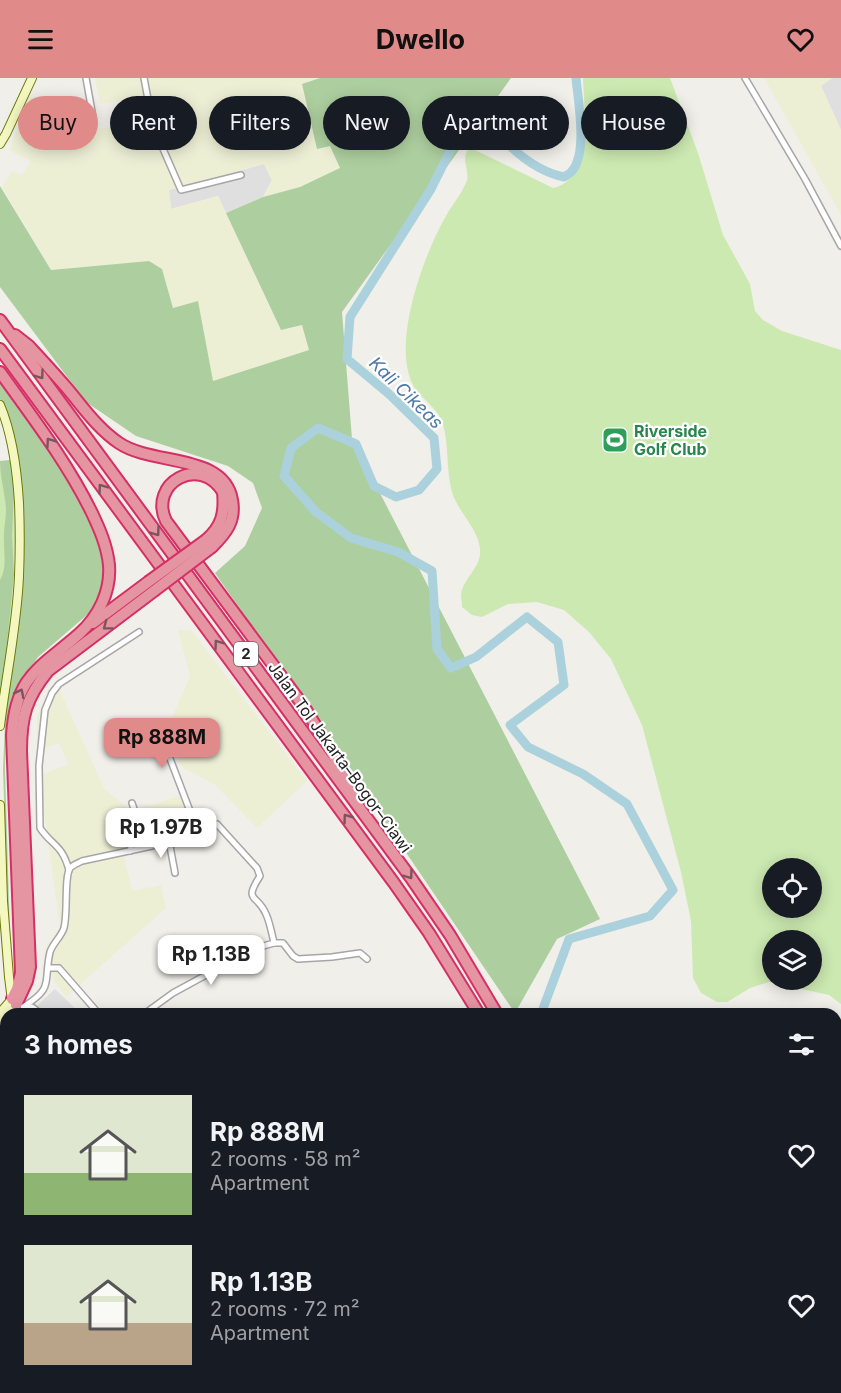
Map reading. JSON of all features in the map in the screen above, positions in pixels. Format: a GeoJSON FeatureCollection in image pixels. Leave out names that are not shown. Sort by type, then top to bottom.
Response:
{"type":"FeatureCollection","features":[{"type":"Feature","properties":{"kind":"highway"},"geometry":{"type":"LineString","coordinates":[[3,324],[29,346],[105,433],[137,452],[205,468],[217,474],[226,483],[234,507],[228,530],[151,587],[48,671],[35,687],[26,705],[21,751],[30,967],[27,981],[14,1008]]}},
{"type":"Feature","properties":{"kind":"highway","name":"Jalan Tol Jakarta–Bogor–Ciawi"},"geometry":{"type":"LineString","coordinates":[[3,324],[385,843],[450,935],[494,1008]]}},
{"type":"Feature","properties":{"kind":"highway","name":"Jalan Tol Jakarta–Bogor–Ciawi"},"geometry":{"type":"LineString","coordinates":[[0,349],[394,883],[475,1008]]}},
{"type":"Feature","properties":{"kind":"highway"},"geometry":{"type":"LineString","coordinates":[[0,372],[72,475],[105,545],[109,565],[108,586],[104,602],[81,632]]}},
{"type":"Feature","properties":{"kind":"highway"},"geometry":{"type":"LineString","coordinates":[[209,544],[222,518],[223,492],[210,478],[188,473],[176,479],[165,492],[162,509],[166,521],[305,708],[385,843]]}},
{"type":"Feature","properties":{"kind":"highway"},"geometry":{"type":"LineString","coordinates":[[14,1008],[21,973],[12,735],[15,703],[30,676],[42,662],[81,632],[151,587]]}},
{"type":"Feature","properties":{"kind":"main road"},"geometry":{"type":"LineString","coordinates":[[0,144],[32,78]]}},
{"type":"Feature","properties":{"kind":"main road"},"geometry":{"type":"LineString","coordinates":[[0,405],[12,442],[15,462],[20,544],[14,628],[0,726]]}},
{"type":"Feature","properties":{"kind":"main road"},"geometry":{"type":"LineString","coordinates":[[0,805],[3,901],[14,1008]]}},
{"type":"Feature","properties":{"kind":"street"},"geometry":{"type":"LineString","coordinates":[[86,78],[89,96]]}},
{"type":"Feature","properties":{"kind":"street"},"geometry":{"type":"LineString","coordinates":[[144,78],[153,126],[181,190],[241,175]]}},
{"type":"Feature","properties":{"kind":"street"},"geometry":{"type":"LineString","coordinates":[[745,78],[805,179],[841,246]]}},
{"type":"Feature","properties":{"kind":"street"},"geometry":{"type":"LineString","coordinates":[[16,1008],[38,998],[45,989],[50,954],[63,931],[67,914],[66,885],[69,870],[66,860],[58,847],[40,828],[39,766],[45,710],[52,693],[59,684],[139,632]]}},
{"type":"Feature","properties":{"kind":"street"},"geometry":{"type":"LineString","coordinates":[[140,724],[138,729],[141,735],[161,740],[164,743],[198,832]]}},
{"type":"Feature","properties":{"kind":"street"},"geometry":{"type":"LineString","coordinates":[[130,851],[138,820],[132,803]]}},
{"type":"Feature","properties":{"kind":"street"},"geometry":{"type":"LineString","coordinates":[[69,870],[82,861],[169,841],[198,832],[214,824],[219,825],[254,863],[260,874],[252,889],[252,894],[266,912],[274,944]]}},
{"type":"Feature","properties":{"kind":"street"},"geometry":{"type":"LineString","coordinates":[[169,841],[175,873]]}},
{"type":"Feature","properties":{"kind":"street"},"geometry":{"type":"LineString","coordinates":[[152,1008],[172,993],[249,950],[274,944],[283,943],[293,956],[298,958],[360,953],[367,959]]}},
{"type":"Feature","properties":{"kind":"street"},"geometry":{"type":"LineString","coordinates":[[49,968],[59,968],[94,1008]]}},
{"type":"Feature","properties":{"kind":"shaded area"},"geometry":{"type":"Polygon","coordinates":[[[832,78],[841,78],[841,130],[821,86],[832,78]]]}},
{"type":"Feature","properties":{"kind":"shaded area"},"geometry":{"type":"Polygon","coordinates":[[[264,164],[272,180],[263,197],[226,213],[218,196],[171,209],[169,190],[264,164]]]}},
{"type":"Feature","properties":{"kind":"shaded area"},"geometry":{"type":"Polygon","coordinates":[[[55,989],[75,1008],[34,1008],[55,989]]]}},
{"type":"Feature","properties":{"kind":"green space"},"geometry":{"type":"Polygon","coordinates":[[[95,78],[320,78],[302,84],[305,96],[209,96],[209,150],[311,150],[311,121],[318,149],[332,150],[340,168],[300,187],[263,197],[272,180],[264,164],[169,190],[171,209],[218,196],[281,330],[302,325],[310,350],[213,382],[173,308],[162,269],[149,261],[51,270],[2,187],[12,171],[22,175],[31,161],[9,150],[18,126],[18,150],[98,150],[98,130],[110,127],[110,150],[197,150],[197,96],[110,96],[110,103],[100,104],[95,78]]]}},
{"type":"Feature","properties":{"kind":"green space"},"geometry":{"type":"Polygon","coordinates":[[[320,78],[511,78],[498,96],[422,96],[422,150],[459,150],[342,312],[352,439],[600,919],[557,939],[518,1008],[512,1008],[215,573],[245,546],[262,508],[253,483],[228,466],[136,436],[86,402],[0,287],[0,186],[51,270],[149,261],[162,269],[173,308],[198,301],[213,381],[309,350],[302,325],[281,330],[226,213],[263,197],[300,187],[340,168],[332,150],[410,150],[410,96],[323,96],[323,148],[317,149],[311,123],[311,96],[305,96],[302,84],[320,78]]]}},
{"type":"Feature","properties":{"kind":"green space","name":"Riverside Golf Club"},"geometry":{"type":"Polygon","coordinates":[[[583,78],[670,78],[677,96],[584,96],[583,78]]]}},
{"type":"Feature","properties":{"kind":"green space"},"geometry":{"type":"Polygon","coordinates":[[[764,78],[832,78],[821,86],[841,130],[841,215],[764,78]]]}},
{"type":"Feature","properties":{"kind":"green space","name":"Riverside Golf Club"},"geometry":{"type":"Polygon","coordinates":[[[687,124],[723,235],[750,284],[755,311],[763,320],[782,331],[841,350],[841,1004],[829,995],[806,990],[822,990],[822,930],[762,930],[762,984],[750,988],[727,1002],[717,1002],[701,993],[693,978],[691,921],[681,872],[642,725],[611,659],[589,632],[564,610],[537,602],[508,604],[482,617],[472,615],[462,607],[461,594],[476,567],[480,549],[476,534],[452,492],[441,418],[413,385],[407,367],[408,323],[413,299],[437,232],[467,181],[465,155],[467,151],[477,151],[553,188],[566,182],[575,172],[582,150],[687,150],[687,124]]]}},
{"type":"Feature","properties":{"kind":"green space"},"geometry":{"type":"Polygon","coordinates":[[[0,377],[70,474],[103,548],[107,579],[95,608],[38,657],[14,692],[6,724],[10,970],[3,770],[6,698],[23,573],[9,420],[0,399],[0,377]]]}},
{"type":"Feature","properties":{"kind":"green space"},"geometry":{"type":"Polygon","coordinates":[[[10,460],[14,492],[12,536],[14,574],[2,694],[0,686],[0,580],[4,566],[6,509],[0,461],[10,460]]]}},
{"type":"Feature","properties":{"kind":"green space"},"geometry":{"type":"Polygon","coordinates":[[[11,464],[15,553],[8,642],[0,700],[0,468],[11,464]]]}},
{"type":"Feature","properties":{"kind":"green space"},"geometry":{"type":"Polygon","coordinates":[[[178,630],[191,630],[307,781],[257,828],[214,784],[183,768],[166,731],[190,676],[178,630]]]}},
{"type":"Feature","properties":{"kind":"green space"},"geometry":{"type":"Polygon","coordinates":[[[59,689],[104,788],[131,811],[179,796],[195,827],[157,843],[123,851],[132,891],[161,885],[166,908],[66,997],[54,981],[46,947],[60,928],[39,776],[68,764],[59,743],[37,751],[37,718],[44,700],[59,689]]]}},
{"type":"Feature","properties":{"kind":"waterway","name":"Kali Cikeas"},"geometry":{"type":"LineString","coordinates":[[543,1008],[569,939],[650,916],[673,890],[627,804],[583,774],[528,747],[510,725],[564,685],[558,642],[527,617],[476,657],[451,668],[437,649],[432,571],[398,552],[351,538],[316,512],[284,476],[291,448],[318,428],[356,444],[374,486],[396,497],[419,490],[437,469],[434,438],[389,394],[347,359],[350,317],[431,189],[454,143],[471,100],[500,136],[524,158],[550,173],[564,177],[572,171],[580,152],[581,126],[576,78]]}},
{"type":"Feature","properties":{"kind":"place","name":"Riverside Golf Club"},"geometry":{"type":"Point","coordinates":[615,440]}}]}
